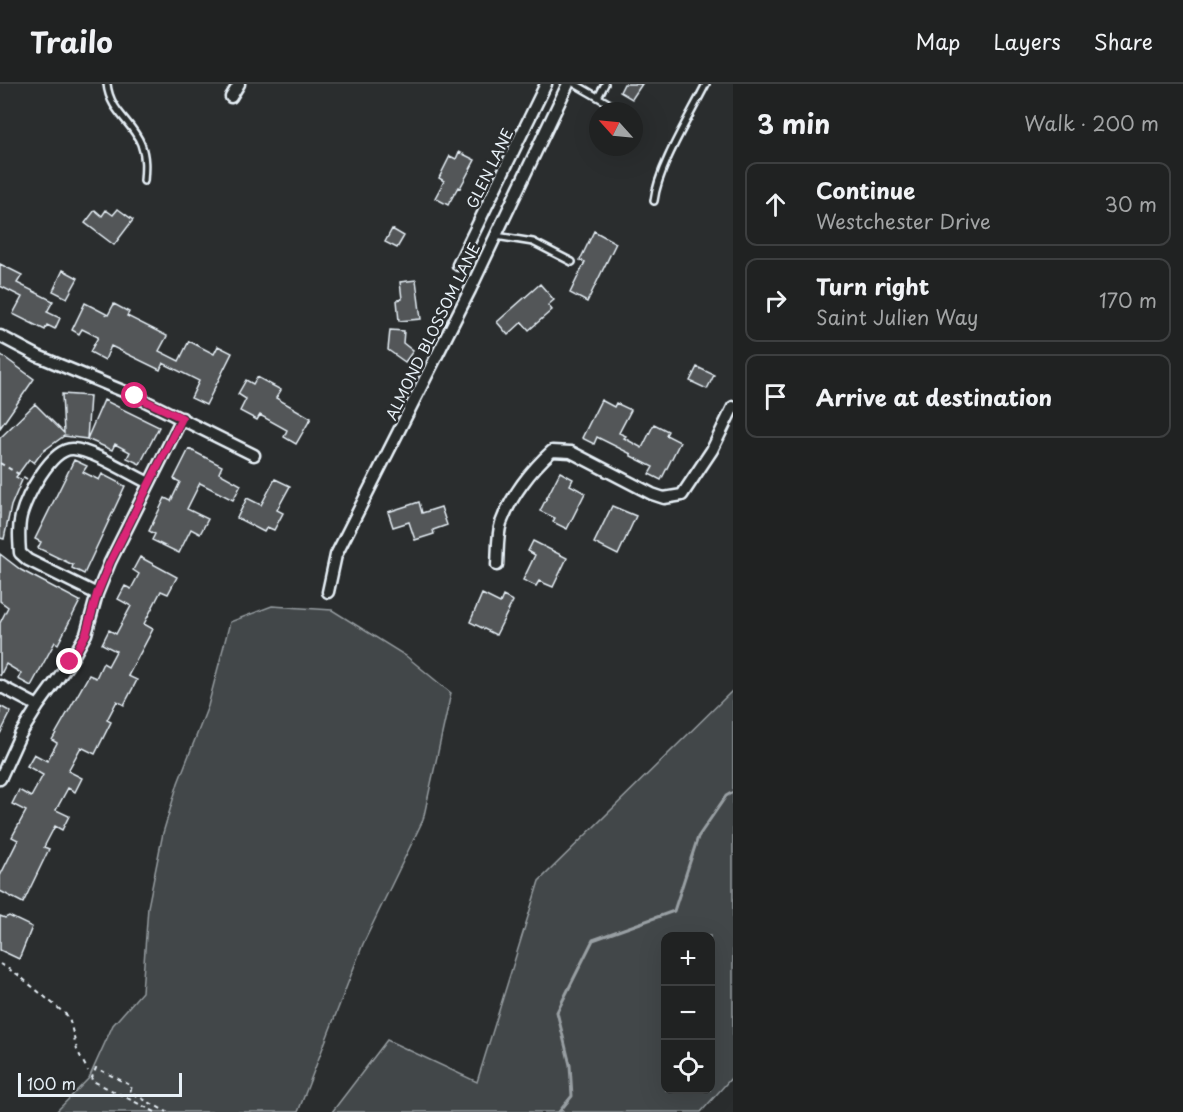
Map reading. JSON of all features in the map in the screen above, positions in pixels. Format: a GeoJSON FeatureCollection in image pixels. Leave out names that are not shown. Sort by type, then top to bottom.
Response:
{"type":"FeatureCollection","features":[{"type":"Feature","properties":{"kind":"street"},"geometry":{"type":"LineString","coordinates":[[231,97],[239,84]]}},
{"type":"Feature","properties":{"kind":"street","name":"GLEN LANE"},"geometry":{"type":"LineString","coordinates":[[458,265],[546,84]]}},
{"type":"Feature","properties":{"kind":"street","name":"ALMOND BLOSSOM LANE"},"geometry":{"type":"LineString","coordinates":[[328,592],[336,555],[470,290],[568,84]]}},
{"type":"Feature","properties":{"kind":"street"},"geometry":{"type":"LineString","coordinates":[[0,336],[38,356],[101,381],[182,418],[254,455]]}},
{"type":"Feature","properties":{"kind":"street"},"geometry":{"type":"LineString","coordinates":[[497,565],[501,525],[516,494],[537,465],[552,451],[571,452],[651,494],[664,498],[682,495],[712,450],[733,406]]}},
{"type":"Feature","properties":{"kind":"street"},"geometry":{"type":"LineString","coordinates":[[0,779],[8,759],[38,706],[70,662],[86,634],[97,594],[110,562],[182,418]]}},
{"type":"Feature","properties":{"kind":"street"},"geometry":{"type":"LineString","coordinates":[[97,594],[28,560],[20,553],[18,534],[21,517],[35,484],[58,456],[69,449],[82,450],[149,483]]}},
{"type":"Feature","properties":{"kind":"street"},"geometry":{"type":"LineString","coordinates":[[0,686],[38,706]]}},
{"type":"Feature","properties":{"kind":"lane"},"geometry":{"type":"LineString","coordinates":[[107,84],[108,96],[141,143],[146,161],[144,182]]}},
{"type":"Feature","properties":{"kind":"lane"},"geometry":{"type":"LineString","coordinates":[[575,84],[607,102]]}},
{"type":"Feature","properties":{"kind":"lane"},"geometry":{"type":"LineString","coordinates":[[598,97],[605,84]]}},
{"type":"Feature","properties":{"kind":"lane"},"geometry":{"type":"LineString","coordinates":[[654,201],[656,188],[664,168],[706,84]]}},
{"type":"Feature","properties":{"kind":"lane"},"geometry":{"type":"LineString","coordinates":[[496,236],[533,242],[572,262]]}},
{"type":"Feature","properties":{"kind":"path"},"geometry":{"type":"LineString","coordinates":[[0,463],[35,484]]}},
{"type":"Feature","properties":{"kind":"path"},"geometry":{"type":"LineString","coordinates":[[0,964],[7,966],[69,1017],[77,1050],[88,1071]]}},
{"type":"Feature","properties":{"kind":"path"},"geometry":{"type":"LineString","coordinates":[[155,1112],[91,1080],[96,1068],[132,1086],[130,1092],[167,1112]]}},
{"type":"Feature","properties":{"kind":"shaded area"},"geometry":{"type":"Polygon","coordinates":[[[272,606],[332,610],[406,656],[451,693],[423,820],[363,944],[298,1112],[56,1112],[89,1078],[113,1025],[142,992],[148,907],[163,833],[178,783],[208,706],[230,622],[272,606]]]}},
{"type":"Feature","properties":{"kind":"shaded area"},"geometry":{"type":"Polygon","coordinates":[[[733,690],[733,1076],[701,1112],[332,1112],[387,1040],[477,1082],[539,881],[733,690]]]}},
{"type":"Feature","properties":{"kind":"building"},"geometry":{"type":"Polygon","coordinates":[[[624,84],[642,84],[632,99],[620,92],[624,84]]]}},
{"type":"Feature","properties":{"kind":"building"},"geometry":{"type":"Polygon","coordinates":[[[459,152],[475,160],[448,205],[435,198],[444,181],[439,178],[450,156],[456,159],[459,152]]]}},
{"type":"Feature","properties":{"kind":"building"},"geometry":{"type":"Polygon","coordinates":[[[118,209],[133,220],[114,245],[85,223],[95,210],[102,216],[106,210],[113,215],[118,209]]]}},
{"type":"Feature","properties":{"kind":"building"},"geometry":{"type":"Polygon","coordinates":[[[392,229],[404,236],[397,248],[385,242],[392,229]]]}},
{"type":"Feature","properties":{"kind":"building"},"geometry":{"type":"Polygon","coordinates":[[[594,231],[616,243],[587,302],[570,293],[585,262],[580,260],[594,231]]]}},
{"type":"Feature","properties":{"kind":"building"},"geometry":{"type":"Polygon","coordinates":[[[0,264],[22,275],[17,283],[53,301],[47,312],[60,318],[55,329],[47,325],[45,330],[13,314],[22,297],[0,286],[0,264]]]}},
{"type":"Feature","properties":{"kind":"building"},"geometry":{"type":"Polygon","coordinates":[[[63,270],[78,278],[67,298],[53,291],[63,270]]]}},
{"type":"Feature","properties":{"kind":"building"},"geometry":{"type":"Polygon","coordinates":[[[416,280],[421,319],[399,321],[397,300],[402,299],[400,282],[416,280]]]}},
{"type":"Feature","properties":{"kind":"building"},"geometry":{"type":"Polygon","coordinates":[[[540,284],[554,300],[548,305],[552,310],[529,330],[522,322],[508,335],[497,322],[540,284]]]}},
{"type":"Feature","properties":{"kind":"building"},"geometry":{"type":"Polygon","coordinates":[[[85,303],[108,315],[114,304],[129,312],[127,316],[167,336],[159,351],[179,361],[189,341],[214,354],[218,346],[232,353],[206,405],[191,398],[199,381],[163,363],[160,370],[111,346],[105,360],[90,352],[98,337],[82,329],[79,334],[72,330],[85,303]]]}},
{"type":"Feature","properties":{"kind":"building"},"geometry":{"type":"Polygon","coordinates":[[[390,330],[404,331],[403,343],[413,351],[405,362],[388,350],[390,330]]]}},
{"type":"Feature","properties":{"kind":"building"},"geometry":{"type":"Polygon","coordinates":[[[0,354],[34,379],[0,428],[0,354]]]}},
{"type":"Feature","properties":{"kind":"building"},"geometry":{"type":"Polygon","coordinates":[[[697,367],[714,375],[707,389],[690,381],[697,367]]]}},
{"type":"Feature","properties":{"kind":"building"},"geometry":{"type":"Polygon","coordinates":[[[257,377],[281,390],[276,398],[311,418],[296,444],[284,437],[287,430],[260,415],[257,420],[240,411],[246,399],[238,394],[246,380],[253,384],[257,377]]]}},
{"type":"Feature","properties":{"kind":"building"},"geometry":{"type":"Polygon","coordinates":[[[62,394],[90,396],[87,439],[64,436],[42,452],[34,463],[29,459],[16,477],[22,480],[11,506],[4,539],[0,538],[0,438],[35,404],[64,433],[62,394]]]}},
{"type":"Feature","properties":{"kind":"building"},"geometry":{"type":"Polygon","coordinates":[[[104,400],[159,427],[140,464],[127,458],[130,452],[115,444],[112,450],[87,439],[104,400]]]}},
{"type":"Feature","properties":{"kind":"building"},"geometry":{"type":"Polygon","coordinates":[[[601,400],[614,407],[616,403],[631,410],[619,433],[642,448],[654,424],[668,431],[666,435],[680,442],[661,480],[649,474],[653,467],[631,454],[597,437],[594,444],[582,438],[601,400]]]}},
{"type":"Feature","properties":{"kind":"building"},"geometry":{"type":"Polygon","coordinates":[[[189,449],[222,466],[219,473],[241,485],[233,500],[200,483],[187,509],[208,519],[200,534],[191,529],[179,553],[152,540],[155,534],[149,531],[165,498],[171,501],[180,482],[174,479],[189,449]]]}},
{"type":"Feature","properties":{"kind":"building"},"geometry":{"type":"Polygon","coordinates":[[[74,460],[87,466],[83,472],[99,480],[102,474],[125,486],[84,574],[72,568],[73,565],[38,548],[41,542],[35,539],[74,460]]]}},
{"type":"Feature","properties":{"kind":"building"},"geometry":{"type":"Polygon","coordinates":[[[560,472],[573,479],[570,485],[585,493],[567,529],[553,522],[555,518],[540,511],[560,472]]]}},
{"type":"Feature","properties":{"kind":"building"},"geometry":{"type":"Polygon","coordinates":[[[275,479],[290,486],[277,510],[283,513],[274,530],[267,527],[264,532],[237,518],[247,498],[261,505],[275,479]]]}},
{"type":"Feature","properties":{"kind":"building"},"geometry":{"type":"Polygon","coordinates":[[[419,502],[422,513],[441,507],[447,525],[433,530],[434,534],[415,540],[409,522],[393,527],[388,512],[419,502]]]}},
{"type":"Feature","properties":{"kind":"building"},"geometry":{"type":"Polygon","coordinates":[[[612,506],[636,516],[618,555],[594,543],[612,506]]]}},
{"type":"Feature","properties":{"kind":"building"},"geometry":{"type":"Polygon","coordinates":[[[533,541],[567,558],[553,587],[539,581],[536,586],[523,580],[535,555],[528,551],[533,541]]]}},
{"type":"Feature","properties":{"kind":"building"},"geometry":{"type":"Polygon","coordinates":[[[0,554],[21,570],[80,601],[58,644],[55,642],[31,686],[18,679],[21,673],[6,664],[0,676],[0,623],[8,607],[0,601],[0,554]]]}},
{"type":"Feature","properties":{"kind":"building"},"geometry":{"type":"Polygon","coordinates":[[[140,557],[177,577],[168,594],[161,591],[144,624],[153,629],[128,676],[137,680],[124,705],[117,701],[107,720],[111,722],[95,754],[81,747],[68,771],[82,778],[75,792],[68,788],[56,810],[69,816],[62,830],[55,826],[44,847],[49,849],[23,903],[0,891],[0,876],[18,840],[12,837],[26,811],[12,804],[19,790],[31,797],[43,775],[27,766],[34,754],[47,761],[57,743],[52,740],[89,675],[96,678],[103,663],[108,666],[116,651],[102,644],[109,630],[116,634],[131,606],[118,599],[125,586],[131,589],[139,574],[133,570],[140,557]]]}},
{"type":"Feature","properties":{"kind":"building"},"geometry":{"type":"Polygon","coordinates":[[[482,594],[500,603],[503,596],[513,601],[496,635],[470,622],[482,594]]]}},
{"type":"Feature","properties":{"kind":"building"},"geometry":{"type":"Polygon","coordinates":[[[0,706],[11,712],[0,734],[0,706]]]}},
{"type":"Feature","properties":{"kind":"building"},"geometry":{"type":"Polygon","coordinates":[[[0,916],[5,918],[9,916],[32,927],[19,959],[0,950],[0,916]]]}},
{"type":"Feature","properties":{"kind":"waterway"},"geometry":{"type":"LineString","coordinates":[[559,1112],[572,1096],[570,1065],[557,1012],[593,940],[674,911],[698,837],[726,796],[733,792]]}},
{"type":"Feature","properties":{"kind":"route"},"geometry":{"type":"LineString","coordinates":[[70,662],[86,634],[103,576],[182,418],[135,396]]}}]}
